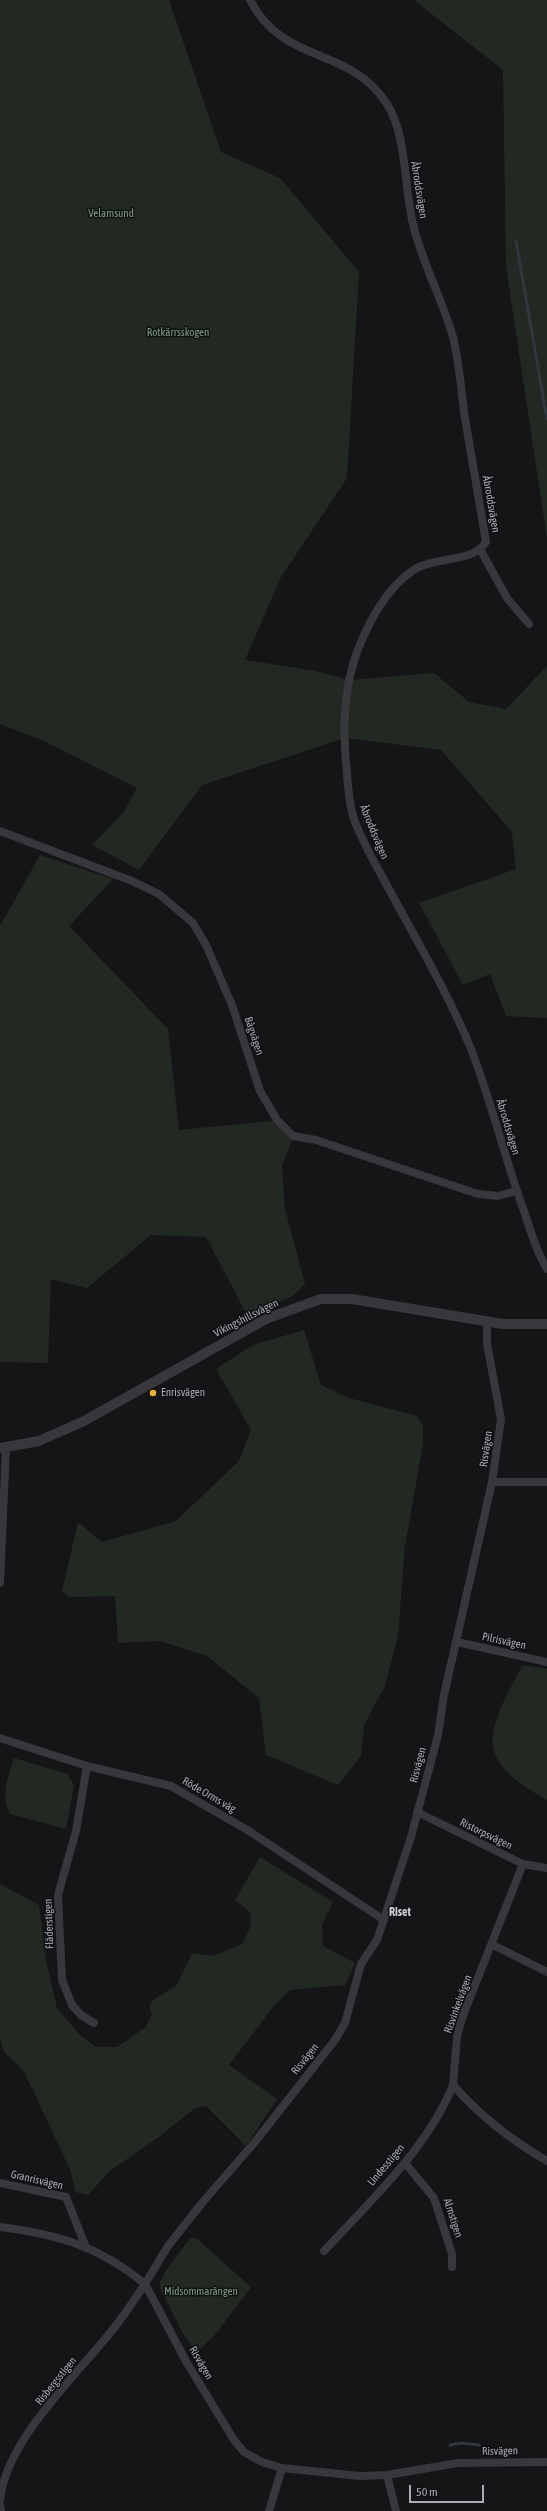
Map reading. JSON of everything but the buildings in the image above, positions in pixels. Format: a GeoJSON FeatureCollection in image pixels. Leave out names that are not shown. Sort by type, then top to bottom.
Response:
{"type":"FeatureCollection","features":[{"type":"Feature","properties":{"kind":"street","name":"Åbroddsvägen"},"geometry":{"type":"LineString","coordinates":[[250,0],[268,26],[282,39],[294,46],[357,72],[374,85],[391,111],[400,142],[417,238],[453,337],[486,542],[481,551],[436,560],[418,567],[403,577],[380,606],[366,631],[353,660],[344,703],[343,744],[354,818],[367,849],[451,1006],[470,1048],[516,1190],[547,1269]]}},
{"type":"Feature","properties":{"kind":"street"},"geometry":{"type":"LineString","coordinates":[[481,551],[507,598],[529,624]]}},
{"type":"Feature","properties":{"kind":"street","name":"Bågvägen"},"geometry":{"type":"LineString","coordinates":[[0,831],[132,880],[159,894],[193,923],[206,945],[232,1005],[260,1091],[277,1120],[293,1136],[316,1140],[478,1194],[498,1196],[516,1190]]}},
{"type":"Feature","properties":{"kind":"street","name":"Vikingshillsvägen"},"geometry":{"type":"LineString","coordinates":[[3,1448],[39,1441],[84,1421],[268,1318],[321,1299],[337,1298],[372,1301],[487,1321],[547,1324]]}},
{"type":"Feature","properties":{"kind":"street","name":"Risvägen"},"geometry":{"type":"LineString","coordinates":[[487,1321],[487,1344],[501,1419],[492,1482],[444,1695],[438,1735],[417,1812],[377,1940],[361,1964],[345,2023],[335,2040],[254,2143],[202,2203],[168,2246],[146,2284],[187,2363],[234,2440],[244,2452],[282,2468],[360,2476],[387,2475],[458,2463],[547,2462]]}},
{"type":"Feature","properties":{"kind":"street"},"geometry":{"type":"LineString","coordinates":[[0,1583],[3,1448]]}},
{"type":"Feature","properties":{"kind":"street"},"geometry":{"type":"LineString","coordinates":[[492,1482],[547,1482]]}},
{"type":"Feature","properties":{"kind":"street","name":"Pilrisvägen"},"geometry":{"type":"LineString","coordinates":[[457,1642],[547,1662]]}},
{"type":"Feature","properties":{"kind":"street","name":"Röde Orms väg"},"geometry":{"type":"LineString","coordinates":[[0,1738],[88,1766],[171,1786],[255,1835],[384,1920]]}},
{"type":"Feature","properties":{"kind":"street","name":"Fläderstigen"},"geometry":{"type":"LineString","coordinates":[[88,1766],[76,1831],[58,1895],[62,1980],[72,2005],[81,2015],[94,2023]]}},
{"type":"Feature","properties":{"kind":"street","name":"Ristorpsvägen"},"geometry":{"type":"LineString","coordinates":[[417,1812],[523,1864],[547,1868]]}},
{"type":"Feature","properties":{"kind":"street","name":"Risvinkelvägen"},"geometry":{"type":"LineString","coordinates":[[453,2085],[457,2037],[523,1864]]}},
{"type":"Feature","properties":{"kind":"street"},"geometry":{"type":"LineString","coordinates":[[493,1945],[547,1972]]}},
{"type":"Feature","properties":{"kind":"street"},"geometry":{"type":"LineString","coordinates":[[453,2085],[471,2106],[492,2125],[547,2161]]}},
{"type":"Feature","properties":{"kind":"street","name":"Lindesstigen"},"geometry":{"type":"LineString","coordinates":[[324,2251],[405,2163],[447,2101],[453,2085]]}},
{"type":"Feature","properties":{"kind":"street","name":"Almstigen"},"geometry":{"type":"LineString","coordinates":[[405,2163],[434,2198],[452,2254],[452,2267]]}},
{"type":"Feature","properties":{"kind":"street","name":"Granrisvägen"},"geometry":{"type":"LineString","coordinates":[[0,2183],[66,2197],[85,2245]]}},
{"type":"Feature","properties":{"kind":"street"},"geometry":{"type":"LineString","coordinates":[[0,2227],[85,2245],[126,2268],[146,2284]]}},
{"type":"Feature","properties":{"kind":"street","name":"Risbergsstigen"},"geometry":{"type":"LineString","coordinates":[[0,2500],[3,2478],[16,2450],[117,2324],[146,2284]]}},
{"type":"Feature","properties":{"kind":"street"},"geometry":{"type":"LineString","coordinates":[[269,2511],[282,2468]]}},
{"type":"Feature","properties":{"kind":"street"},"geometry":{"type":"LineString","coordinates":[[387,2475],[396,2511]]}},
{"type":"Feature","properties":{"kind":"street"},"geometry":{"type":"LineString","coordinates":[[0,2506],[1,2511]]}},
{"type":"Feature","properties":{"kind":"green space","name":"Rotkärrsskogen"},"geometry":{"type":"Polygon","coordinates":[[[0,0],[169,0],[221,152],[280,178],[359,272],[347,478],[281,577],[245,660],[316,671],[350,680],[434,673],[469,702],[506,709],[547,666],[547,1018],[506,1016],[490,974],[463,985],[419,903],[516,869],[512,832],[441,750],[345,738],[202,785],[139,870],[92,845],[123,813],[137,788],[42,740],[0,724],[0,0]]]}},
{"type":"Feature","properties":{"kind":"green space"},"geometry":{"type":"Polygon","coordinates":[[[414,0],[547,0],[547,538],[506,267],[503,70],[414,0]]]}},
{"type":"Feature","properties":{"kind":"green space"},"geometry":{"type":"Polygon","coordinates":[[[40,855],[113,879],[69,926],[168,1029],[179,1130],[272,1121],[292,1140],[282,1166],[285,1209],[305,1283],[294,1295],[248,1317],[206,1237],[151,1235],[87,1288],[51,1279],[48,1363],[0,1362],[0,926],[40,855]]]}},
{"type":"Feature","properties":{"kind":"green space"},"geometry":{"type":"Polygon","coordinates":[[[304,1330],[321,1385],[349,1398],[417,1416],[423,1426],[423,1444],[405,1546],[398,1636],[385,1686],[364,1725],[361,1756],[338,1785],[266,1755],[259,1698],[207,1656],[160,1641],[118,1643],[115,1596],[69,1597],[62,1591],[78,1522],[102,1542],[176,1521],[239,1461],[251,1430],[216,1369],[253,1345],[304,1330]]]}},
{"type":"Feature","properties":{"kind":"green space"},"geometry":{"type":"Polygon","coordinates":[[[523,1665],[547,1669],[547,1800],[510,1775],[499,1762],[495,1754],[493,1744],[493,1733],[496,1721],[506,1696],[523,1665]]]}},
{"type":"Feature","properties":{"kind":"green space"},"geometry":{"type":"Polygon","coordinates":[[[14,1758],[67,1774],[74,1785],[66,1829],[10,1814],[7,1807],[5,1793],[7,1779],[14,1758]]]}},
{"type":"Feature","properties":{"kind":"green space"},"geometry":{"type":"Polygon","coordinates":[[[260,1857],[333,1902],[322,1925],[323,1946],[355,1963],[345,1985],[290,1990],[273,2007],[229,2065],[277,2099],[246,2146],[206,2106],[195,2108],[159,2137],[111,2170],[88,2195],[75,2192],[71,2172],[34,2092],[22,2069],[5,2053],[0,2040],[0,1884],[39,1905],[46,1960],[57,2008],[78,2033],[96,2047],[117,2047],[146,2027],[152,2014],[149,2006],[153,2000],[176,1986],[192,1953],[213,1956],[242,1944],[251,1926],[250,1912],[235,1900],[260,1857]]]}},
{"type":"Feature","properties":{"kind":"green space","name":"Midsommarängen"},"geometry":{"type":"Polygon","coordinates":[[[190,2238],[196,2238],[251,2287],[214,2336],[196,2353],[181,2330],[159,2286],[164,2273],[190,2238]]]}},
{"type":"Feature","properties":{"kind":"waterway"},"geometry":{"type":"LineString","coordinates":[[516,241],[547,419]]}},
{"type":"Feature","properties":{"kind":"waterway"},"geometry":{"type":"LineString","coordinates":[[450,2445],[461,2443],[479,2445]]}},
{"type":"Feature","properties":{"kind":"place","name":"Enrisvägen"},"geometry":{"type":"Point","coordinates":[153,1393]}},
{"type":"Feature","properties":{"kind":"district","name":"Riset"},"geometry":{"type":"Point","coordinates":[400,1912]}},
{"type":"Feature","properties":{"kind":"park label","name":"Velamsund"},"geometry":{"type":"Point","coordinates":[111,214]}}]}
